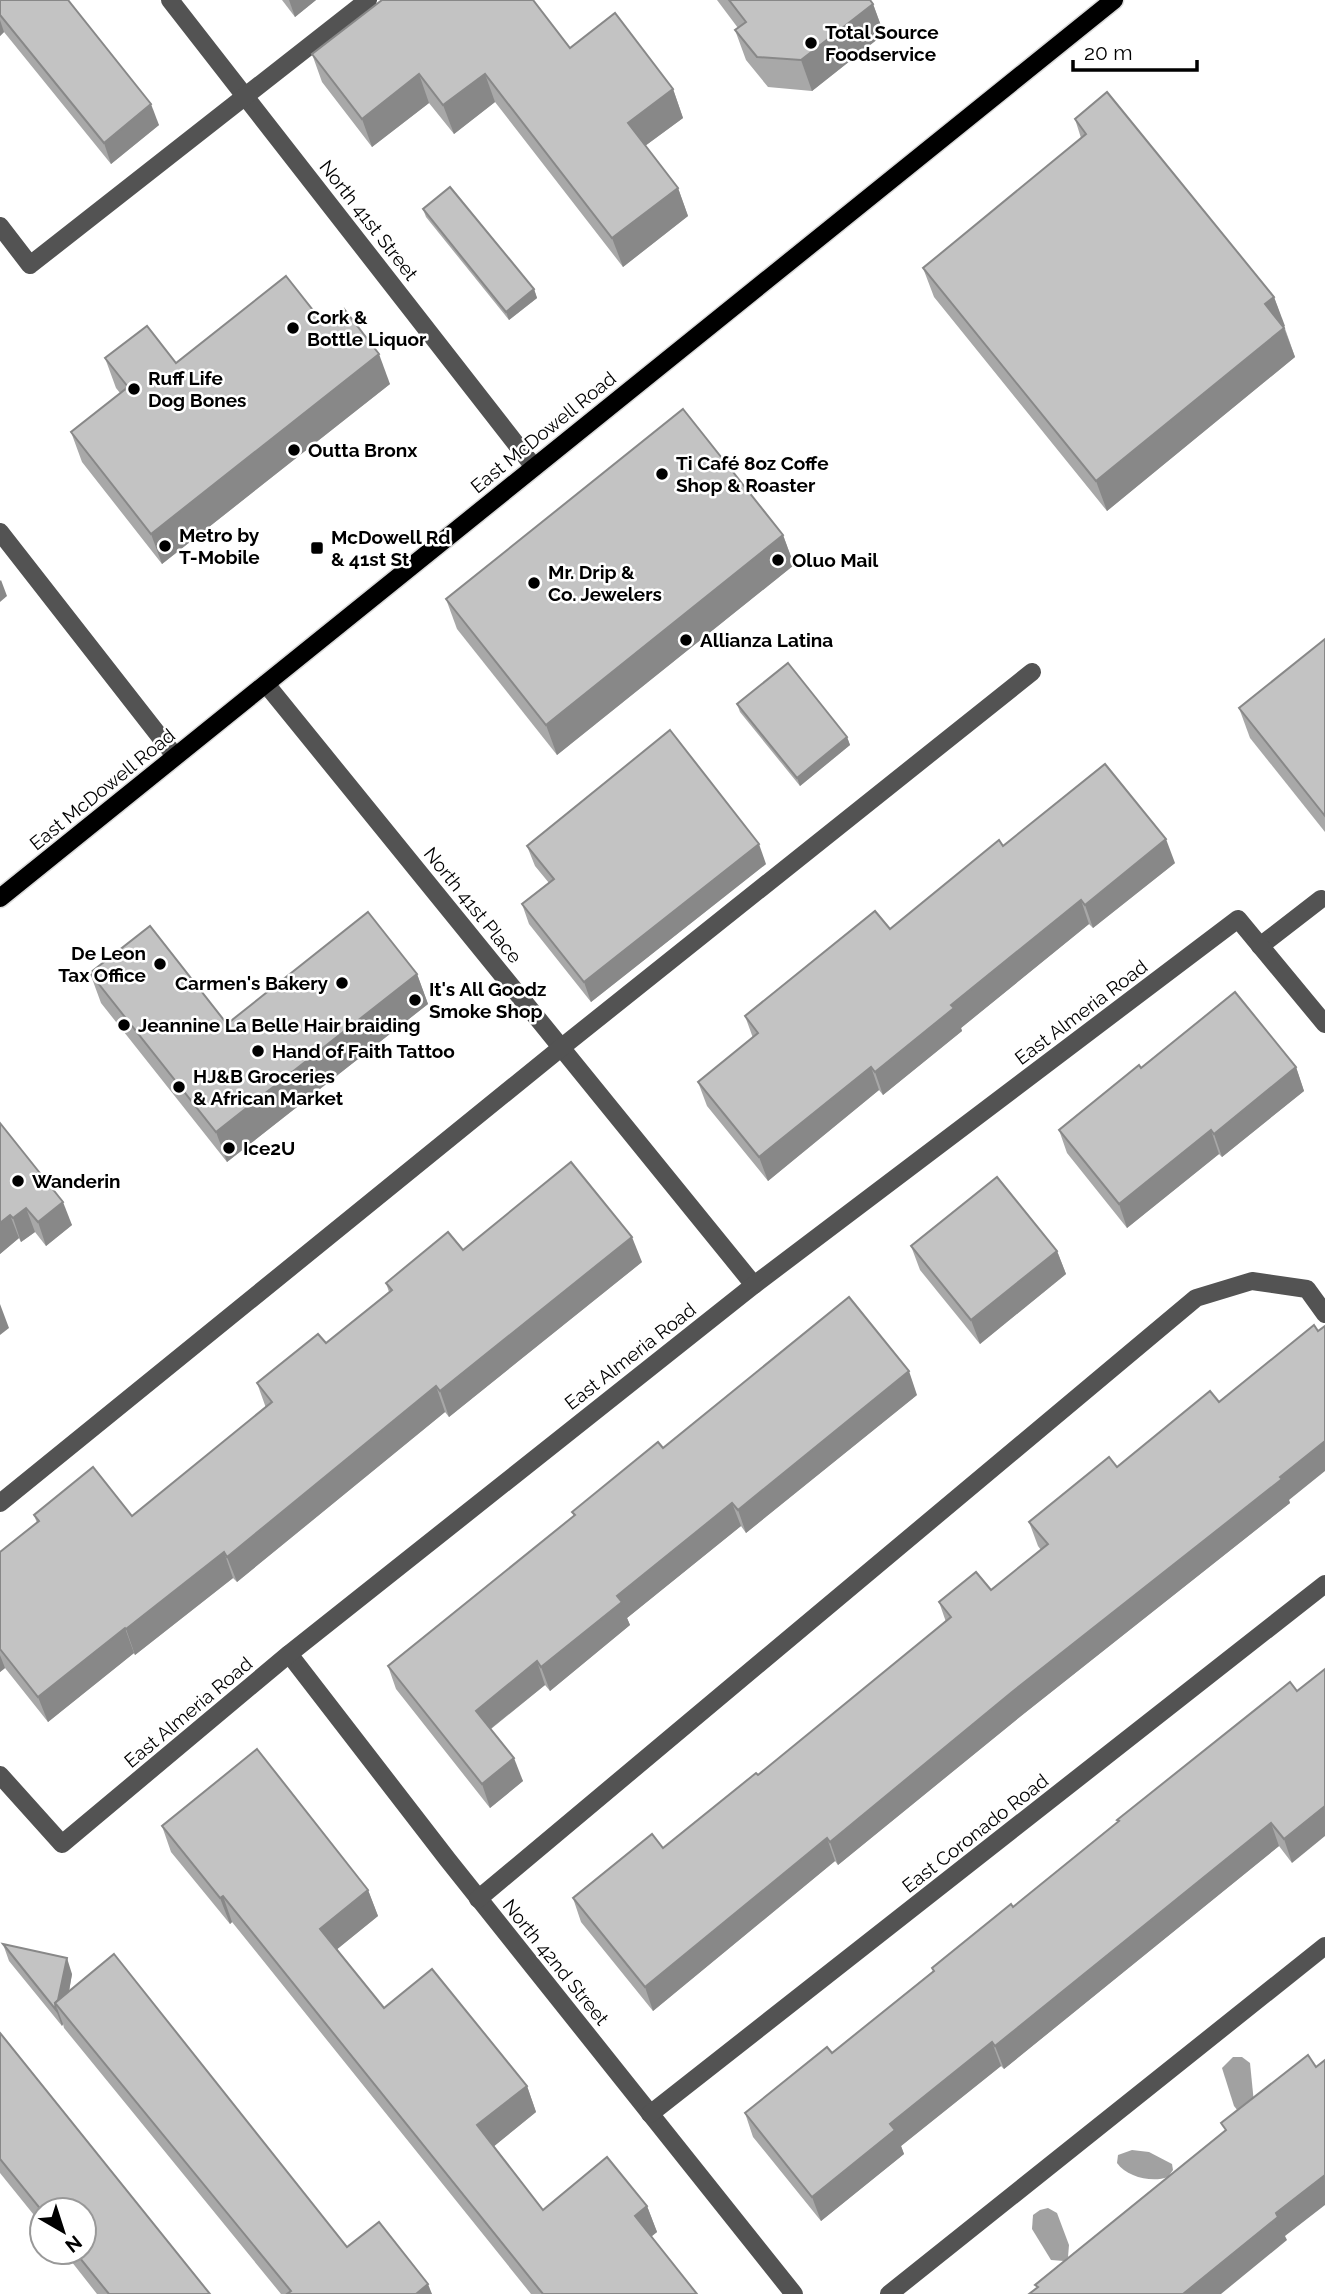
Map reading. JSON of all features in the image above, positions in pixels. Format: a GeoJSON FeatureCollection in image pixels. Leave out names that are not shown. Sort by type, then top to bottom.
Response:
{"type":"FeatureCollection","features":[{"type":"Feature","properties":{"kind":"main road","name":"East McDowell Road"},"geometry":{"type":"LineString","coordinates":[[3,889],[266,684],[1114,0]]}},
{"type":"Feature","properties":{"kind":"street","name":"North 41st Street"},"geometry":{"type":"LineString","coordinates":[[170,0],[534,467]]}},
{"type":"Feature","properties":{"kind":"street"},"geometry":{"type":"LineString","coordinates":[[0,226],[30,265],[368,0]]}},
{"type":"Feature","properties":{"kind":"street"},"geometry":{"type":"LineString","coordinates":[[0,532],[175,756]]}},
{"type":"Feature","properties":{"kind":"street"},"geometry":{"type":"LineString","coordinates":[[0,1503],[562,1047],[1032,672]]}},
{"type":"Feature","properties":{"kind":"street","name":"North 41st Place"},"geometry":{"type":"LineString","coordinates":[[266,684],[754,1285]]}},
{"type":"Feature","properties":{"kind":"street"},"geometry":{"type":"LineString","coordinates":[[1321,899],[1259,946],[1325,1024]]}},
{"type":"Feature","properties":{"kind":"street","name":"East Almeria Road"},"geometry":{"type":"LineString","coordinates":[[0,1775],[62,1844],[289,1654],[754,1285],[1238,919],[1259,946]]}},
{"type":"Feature","properties":{"kind":"street"},"geometry":{"type":"LineString","coordinates":[[478,1899],[1196,1297],[1252,1281],[1307,1289],[1325,1314]]}},
{"type":"Feature","properties":{"kind":"street","name":"East Coronado Road"},"geometry":{"type":"LineString","coordinates":[[650,2114],[1325,1584]]}},
{"type":"Feature","properties":{"kind":"street","name":"North 42nd Street"},"geometry":{"type":"LineString","coordinates":[[289,1654],[478,1899],[794,2294]]}},
{"type":"Feature","properties":{"kind":"street"},"geometry":{"type":"LineString","coordinates":[[889,2294],[1325,1946]]}},
{"type":"Feature","properties":{"kind":"shaded area"},"geometry":{"type":"Polygon","coordinates":[[[1233,2057],[1242,2057],[1250,2063],[1254,2103],[1238,2111],[1222,2068],[1233,2057]]]}},
{"type":"Feature","properties":{"kind":"shaded area"},"geometry":{"type":"Polygon","coordinates":[[[1132,2150],[1149,2152],[1172,2164],[1173,2170],[1168,2177],[1162,2179],[1133,2175],[1117,2163],[1118,2155],[1132,2150]]]}},
{"type":"Feature","properties":{"kind":"shaded area"},"geometry":{"type":"Polygon","coordinates":[[[1048,2208],[1057,2213],[1069,2245],[1068,2257],[1064,2261],[1051,2260],[1032,2229],[1033,2215],[1048,2208]]]}},
{"type":"Feature","properties":{"kind":"building"},"geometry":{"type":"Polygon","coordinates":[[[0,0],[68,0],[151,104],[104,143],[0,15],[0,0]]]}},
{"type":"Feature","properties":{"kind":"building"},"geometry":{"type":"Polygon","coordinates":[[[382,0],[533,0],[570,48],[615,13],[673,89],[628,123],[678,188],[612,238],[485,74],[443,105],[419,74],[362,119],[312,54],[382,0]]]}},
{"type":"Feature","properties":{"kind":"building"},"geometry":{"type":"Polygon","coordinates":[[[729,0],[870,0],[873,4],[801,60],[757,57],[735,30],[746,22],[729,0]]]}},
{"type":"Feature","properties":{"kind":"building"},"geometry":{"type":"Polygon","coordinates":[[[1107,92],[1274,297],[1265,304],[1284,328],[1096,481],[923,268],[1086,134],[1075,119],[1107,92]]]}},
{"type":"Feature","properties":{"kind":"building"},"geometry":{"type":"Polygon","coordinates":[[[450,187],[534,289],[506,312],[423,209],[450,187]]]}},
{"type":"Feature","properties":{"kind":"building"},"geometry":{"type":"Polygon","coordinates":[[[286,276],[324,324],[344,309],[379,354],[151,534],[71,432],[128,387],[105,358],[147,326],[176,363],[286,276]]]}},
{"type":"Feature","properties":{"kind":"building"},"geometry":{"type":"Polygon","coordinates":[[[683,409],[783,535],[546,725],[446,599],[683,409]]]}},
{"type":"Feature","properties":{"kind":"building"},"geometry":{"type":"Polygon","coordinates":[[[1325,639],[1325,816],[1239,708],[1325,639]]]}},
{"type":"Feature","properties":{"kind":"building"},"geometry":{"type":"Polygon","coordinates":[[[788,663],[847,737],[797,778],[737,704],[788,663]]]}},
{"type":"Feature","properties":{"kind":"building"},"geometry":{"type":"Polygon","coordinates":[[[670,730],[759,844],[584,982],[522,904],[554,879],[527,846],[670,730]]]}},
{"type":"Feature","properties":{"kind":"building"},"geometry":{"type":"Polygon","coordinates":[[[1105,764],[1166,839],[1085,905],[1081,900],[951,1005],[954,1008],[875,1072],[871,1067],[759,1157],[698,1082],[758,1033],[745,1016],[875,911],[890,929],[999,840],[1003,846],[1105,764]]]}},
{"type":"Feature","properties":{"kind":"building"},"geometry":{"type":"Polygon","coordinates":[[[368,912],[417,974],[216,1132],[90,973],[150,926],[227,1024],[368,912]]]}},
{"type":"Feature","properties":{"kind":"building"},"geometry":{"type":"Polygon","coordinates":[[[1235,992],[1296,1067],[1214,1134],[1211,1130],[1119,1204],[1059,1130],[1235,992]]]}},
{"type":"Feature","properties":{"kind":"building"},"geometry":{"type":"Polygon","coordinates":[[[0,1123],[63,1202],[38,1222],[26,1208],[13,1218],[10,1215],[0,1223],[0,1123]]]}},
{"type":"Feature","properties":{"kind":"building"},"geometry":{"type":"Polygon","coordinates":[[[571,1162],[632,1237],[440,1391],[436,1386],[227,1557],[224,1552],[38,1697],[0,1649],[0,1552],[39,1521],[34,1515],[93,1467],[132,1516],[272,1402],[257,1383],[318,1334],[326,1343],[392,1290],[386,1283],[448,1232],[463,1250],[571,1162]]]}},
{"type":"Feature","properties":{"kind":"building"},"geometry":{"type":"Polygon","coordinates":[[[997,1177],[1057,1251],[971,1320],[911,1246],[997,1177]]]}},
{"type":"Feature","properties":{"kind":"building"},"geometry":{"type":"Polygon","coordinates":[[[849,1297],[909,1371],[738,1510],[732,1503],[617,1596],[622,1602],[541,1667],[537,1661],[476,1711],[514,1758],[482,1784],[388,1666],[575,1515],[572,1512],[658,1442],[663,1448],[849,1297]]]}},
{"type":"Feature","properties":{"kind":"building"},"geometry":{"type":"Polygon","coordinates":[[[1314,1325],[1318,1331],[1325,1326],[1325,1441],[1280,1477],[1282,1479],[1012,1692],[830,1842],[827,1838],[645,1987],[573,1898],[652,1834],[663,1848],[756,1773],[758,1775],[951,1617],[939,1602],[976,1572],[991,1590],[1048,1544],[1029,1522],[1109,1457],[1117,1467],[1210,1391],[1219,1402],[1314,1325]]]}},
{"type":"Feature","properties":{"kind":"building"},"geometry":{"type":"Polygon","coordinates":[[[1325,1669],[1325,1806],[1284,1839],[1271,1823],[995,2046],[992,2042],[890,2124],[895,2130],[812,2197],[745,2113],[827,2047],[832,2053],[934,1971],[932,1968],[1011,1904],[1013,1907],[1290,1682],[1297,1691],[1325,1669]]]}},
{"type":"Feature","properties":{"kind":"building"},"geometry":{"type":"Polygon","coordinates":[[[257,1749],[368,1890],[320,1929],[384,2008],[432,1969],[527,2086],[477,2125],[543,2210],[607,2157],[647,2206],[635,2216],[697,2294],[543,2294],[223,1896],[220,1898],[162,1826],[257,1749]]]}},
{"type":"Feature","properties":{"kind":"building"},"geometry":{"type":"Polygon","coordinates":[[[3,1944],[67,1958],[58,2000],[55,2003],[56,2010],[3,1944]]]}},
{"type":"Feature","properties":{"kind":"building"},"geometry":{"type":"Polygon","coordinates":[[[114,1954],[347,2247],[379,2222],[428,2284],[416,2294],[287,2294],[291,2291],[55,2003],[114,1954]]]}},
{"type":"Feature","properties":{"kind":"building"},"geometry":{"type":"Polygon","coordinates":[[[0,2033],[210,2294],[109,2294],[86,2266],[98,2266],[98,2196],[30,2196],[0,2159],[0,2033]]]}},
{"type":"Feature","properties":{"kind":"building"},"geometry":{"type":"Polygon","coordinates":[[[1308,2055],[1316,2067],[1325,2060],[1325,2175],[1276,2213],[1278,2217],[1183,2294],[1029,2294],[1038,2287],[1035,2285],[1226,2130],[1221,2123],[1308,2055]]]}},
{"type":"Feature","properties":{"kind":"place","name":"Total Source Foodservice"},"geometry":{"type":"Point","coordinates":[811,43]}},
{"type":"Feature","properties":{"kind":"place","name":"Cork & Bottle Liquor"},"geometry":{"type":"Point","coordinates":[293,328]}},
{"type":"Feature","properties":{"kind":"place","name":"Ruff Life Dog Bones"},"geometry":{"type":"Point","coordinates":[134,389]}},
{"type":"Feature","properties":{"kind":"place","name":"Outta Bronx"},"geometry":{"type":"Point","coordinates":[294,450]}},
{"type":"Feature","properties":{"kind":"place","name":"Ti Café 8oz Coffe Shop & Roaster"},"geometry":{"type":"Point","coordinates":[662,474]}},
{"type":"Feature","properties":{"kind":"place","name":"Metro by T-Mobile"},"geometry":{"type":"Point","coordinates":[165,546]}},
{"type":"Feature","properties":{"kind":"place","name":"McDowell Rd & 41st St"},"geometry":{"type":"Point","coordinates":[317,548]}},
{"type":"Feature","properties":{"kind":"place","name":"Oluo Mail"},"geometry":{"type":"Point","coordinates":[778,560]}},
{"type":"Feature","properties":{"kind":"place","name":"Mr. Drip & Co. Jewelers"},"geometry":{"type":"Point","coordinates":[534,583]}},
{"type":"Feature","properties":{"kind":"place","name":"Allianza Latina"},"geometry":{"type":"Point","coordinates":[686,640]}},
{"type":"Feature","properties":{"kind":"place","name":"De Leon Tax Office"},"geometry":{"type":"Point","coordinates":[160,964]}},
{"type":"Feature","properties":{"kind":"place","name":"Carmen's Bakery"},"geometry":{"type":"Point","coordinates":[342,983]}},
{"type":"Feature","properties":{"kind":"place","name":"It's All Goodz Smoke Shop"},"geometry":{"type":"Point","coordinates":[415,1000]}},
{"type":"Feature","properties":{"kind":"place","name":"Jeannine La Belle Hair braiding"},"geometry":{"type":"Point","coordinates":[124,1025]}},
{"type":"Feature","properties":{"kind":"place","name":"Hand of Faith Tattoo"},"geometry":{"type":"Point","coordinates":[258,1051]}},
{"type":"Feature","properties":{"kind":"place","name":"HJ&B Groceries & African Market"},"geometry":{"type":"Point","coordinates":[179,1087]}},
{"type":"Feature","properties":{"kind":"place","name":"Ice2U"},"geometry":{"type":"Point","coordinates":[229,1148]}},
{"type":"Feature","properties":{"kind":"place","name":"Wanderin"},"geometry":{"type":"Point","coordinates":[18,1181]}}]}
